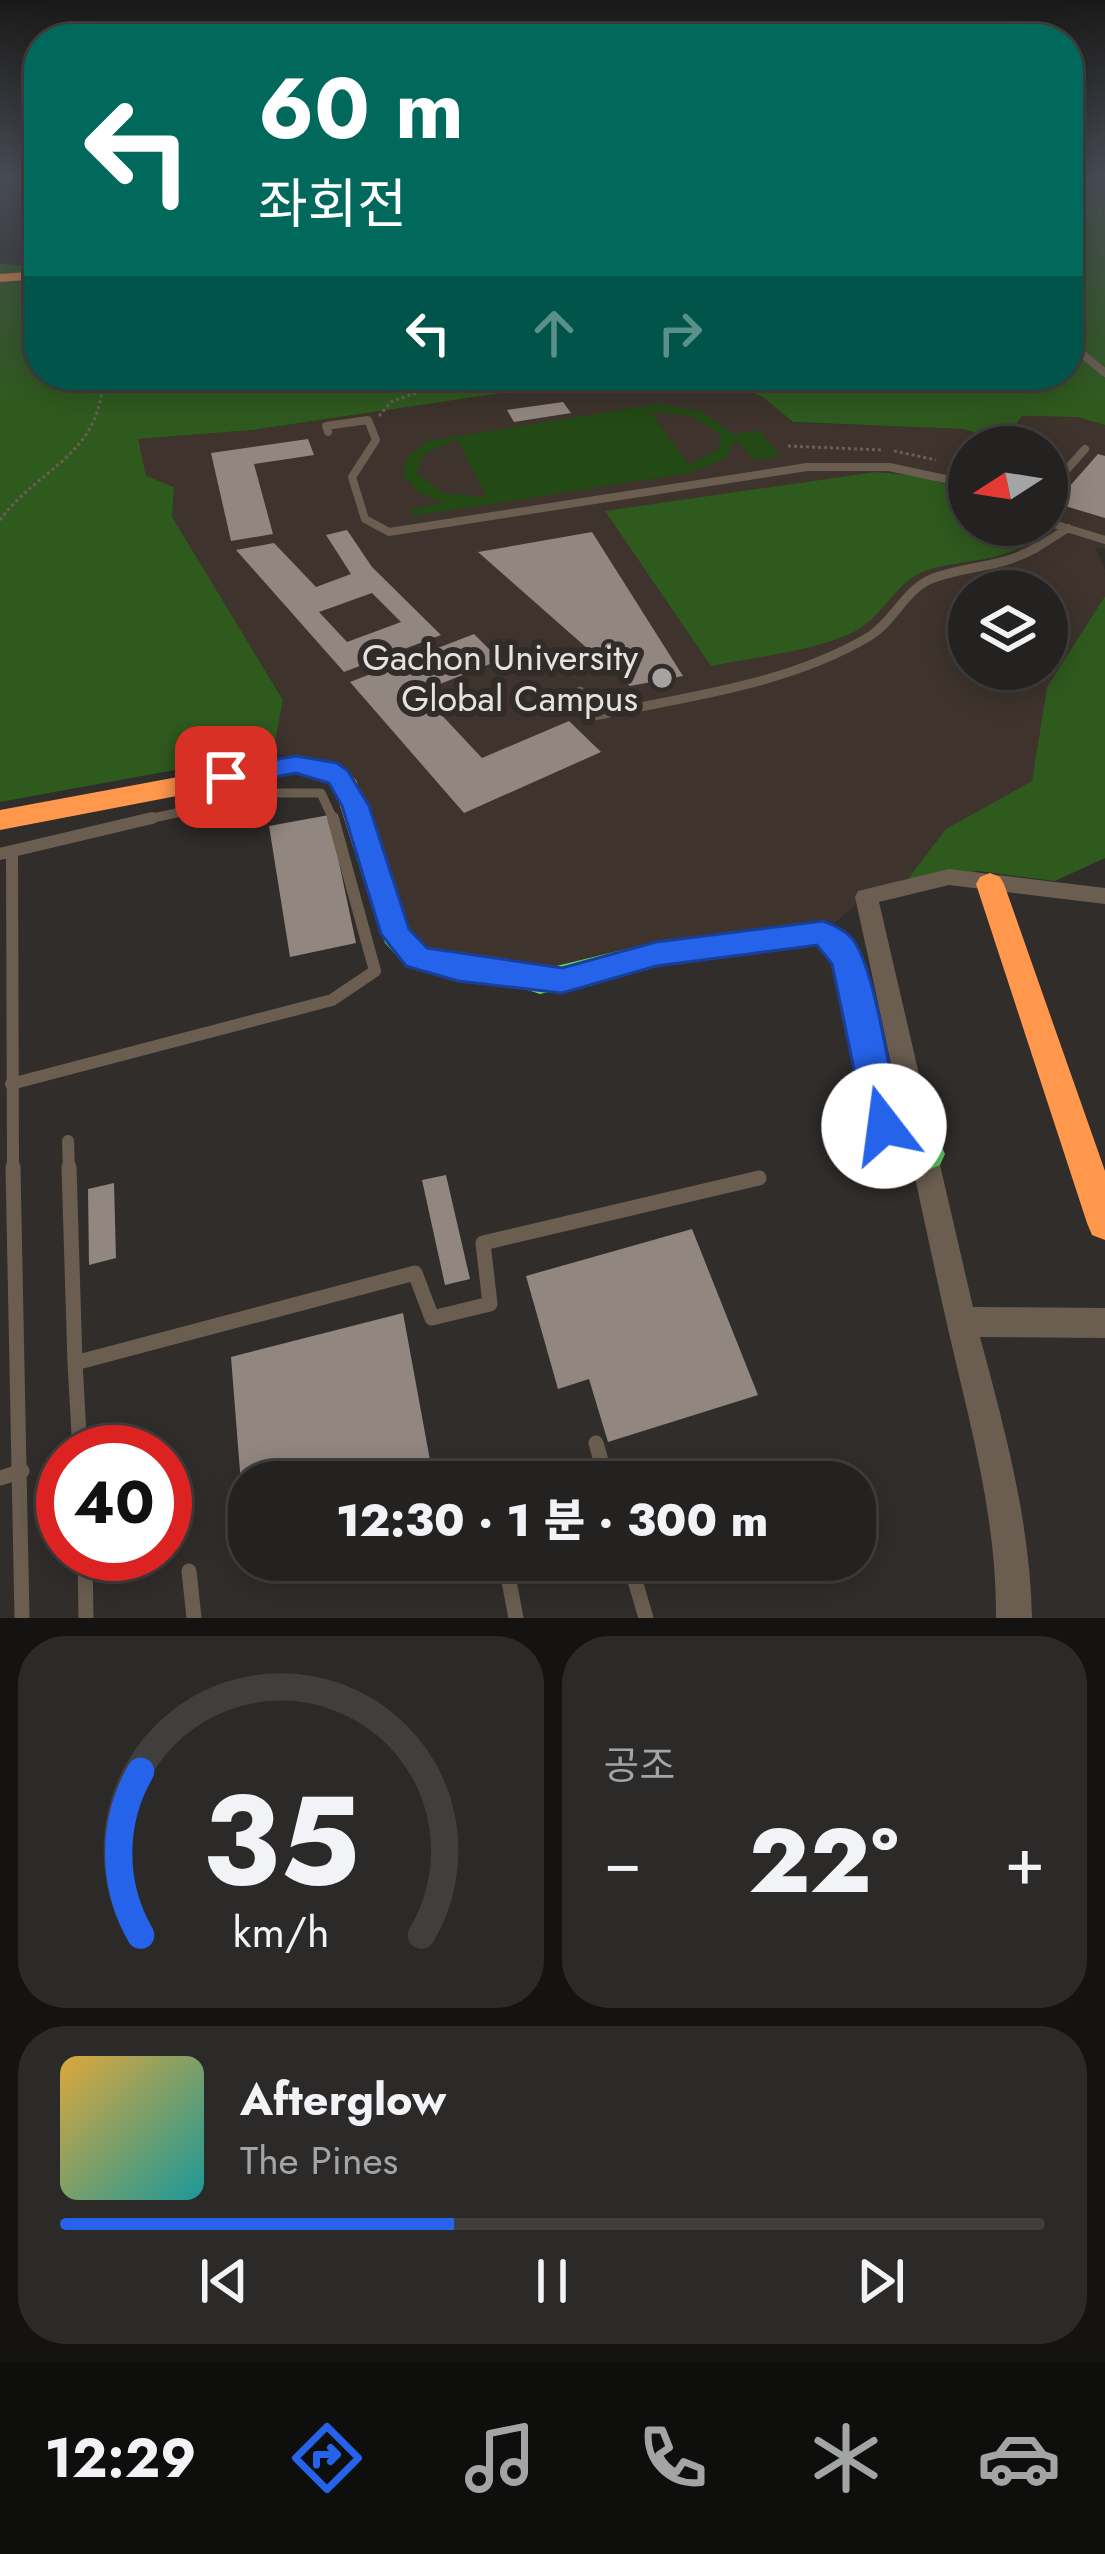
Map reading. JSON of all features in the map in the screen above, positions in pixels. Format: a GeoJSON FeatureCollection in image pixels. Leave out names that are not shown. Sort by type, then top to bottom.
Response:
{"type":"FeatureCollection","features":[{"type":"Feature","properties":{"kind":"street"},"geometry":{"type":"LineString","coordinates":[[0,820],[296,764],[328,769],[347,786],[396,934],[417,958],[458,968],[508,971],[540,982],[656,954],[823,932],[841,946],[848,964],[884,1126],[928,1154]]}},
{"type":"Feature","properties":{"kind":"street"},"geometry":{"type":"LineString","coordinates":[[1015,1618],[1016,1577],[996,1442],[962,1322],[928,1154],[866,897],[949,877],[1105,896]]}},
{"type":"Feature","properties":{"kind":"street"},"geometry":{"type":"LineString","coordinates":[[990,884],[1105,1223]]}},
{"type":"Feature","properties":{"kind":"street"},"geometry":{"type":"LineString","coordinates":[[962,1322],[1105,1323]]}},
{"type":"Feature","properties":{"kind":"lane"},"geometry":{"type":"LineString","coordinates":[[328,432],[326,426],[368,420],[376,440],[352,477],[365,519],[389,532],[806,467],[890,466],[948,477]]}},
{"type":"Feature","properties":{"kind":"lane"},"geometry":{"type":"LineString","coordinates":[[1068,468],[1085,449]]}},
{"type":"Feature","properties":{"kind":"lane"},"geometry":{"type":"LineString","coordinates":[[1068,528],[1105,540]]}},
{"type":"Feature","properties":{"kind":"lane"},"geometry":{"type":"LineString","coordinates":[[580,691],[594,716],[766,680],[874,634],[909,593],[932,579],[1017,560],[1039,546]]}},
{"type":"Feature","properties":{"kind":"lane"},"geometry":{"type":"LineString","coordinates":[[11,1084],[332,1000],[375,971],[336,824],[321,793],[287,791],[208,803],[6,854],[22,1618]]}},
{"type":"Feature","properties":{"kind":"lane"},"geometry":{"type":"LineString","coordinates":[[68,1141],[78,1425]]}},
{"type":"Feature","properties":{"kind":"lane"},"geometry":{"type":"LineString","coordinates":[[75,1363],[415,1273],[432,1318],[490,1304],[483,1243],[759,1178]]}},
{"type":"Feature","properties":{"kind":"lane"},"geometry":{"type":"LineString","coordinates":[[596,1443],[601,1461]]}},
{"type":"Feature","properties":{"kind":"lane"},"geometry":{"type":"LineString","coordinates":[[0,1478],[22,1471]]}},
{"type":"Feature","properties":{"kind":"lane"},"geometry":{"type":"LineString","coordinates":[[85,1581],[86,1618]]}},
{"type":"Feature","properties":{"kind":"lane"},"geometry":{"type":"LineString","coordinates":[[190,1581],[194,1618]]}},
{"type":"Feature","properties":{"kind":"lane"},"geometry":{"type":"LineString","coordinates":[[509,1581],[516,1618]]}},
{"type":"Feature","properties":{"kind":"lane"},"geometry":{"type":"LineString","coordinates":[[635,1581],[646,1618]]}},
{"type":"Feature","properties":{"kind":"path"},"geometry":{"type":"LineString","coordinates":[[0,520],[37,476],[76,450],[99,417],[102,390]]}},
{"type":"Feature","properties":{"kind":"path"},"geometry":{"type":"LineString","coordinates":[[368,420],[418,390]]}},
{"type":"Feature","properties":{"kind":"shaded area","name":"Gachon University Global Campus"},"geometry":{"type":"Polygon","coordinates":[[[521,390],[747,390],[793,422],[948,428],[948,546],[1068,546],[1068,426],[1015,426],[1022,416],[1077,417],[1105,425],[1105,549],[1096,548],[1105,570],[1105,596],[1068,654],[1068,570],[948,570],[948,690],[1047,690],[1032,781],[946,829],[916,876],[875,890],[823,932],[562,980],[417,958],[328,769],[273,752],[283,699],[146,476],[137,439],[252,430],[521,390]]]}},
{"type":"Feature","properties":{"kind":"green space"},"geometry":{"type":"Polygon","coordinates":[[[1083,252],[1105,252],[1105,425],[1077,417],[1022,416],[1015,426],[948,428],[793,422],[747,390],[1083,390],[1083,252]]]}},
{"type":"Feature","properties":{"kind":"green space"},"geometry":{"type":"Polygon","coordinates":[[[0,264],[24,265],[24,390],[521,390],[252,430],[138,439],[146,476],[174,487],[172,517],[283,700],[273,752],[0,802],[0,264]]]}},
{"type":"Feature","properties":{"kind":"green space"},"geometry":{"type":"Polygon","coordinates":[[[657,404],[701,411],[733,434],[758,430],[781,456],[754,460],[736,439],[726,458],[690,473],[414,516],[411,509],[444,503],[418,492],[403,475],[407,457],[427,441],[657,404]],[[650,412],[689,465],[720,448],[719,433],[688,415],[650,412]],[[457,439],[423,455],[417,474],[444,493],[485,497],[486,496],[457,439]]]}},
{"type":"Feature","properties":{"kind":"green space"},"geometry":{"type":"Polygon","coordinates":[[[876,472],[925,477],[948,485],[948,546],[1020,546],[915,576],[863,626],[848,634],[811,647],[711,666],[605,511],[876,472]]]}},
{"type":"Feature","properties":{"kind":"green space"},"geometry":{"type":"Polygon","coordinates":[[[1105,596],[1105,858],[1055,881],[978,871],[908,879],[946,829],[1032,781],[1047,690],[1068,690],[1068,654],[1105,596]]]}},
{"type":"Feature","properties":{"kind":"building"},"geometry":{"type":"Polygon","coordinates":[[[563,402],[571,413],[514,422],[507,410],[563,402]]]}},
{"type":"Feature","properties":{"kind":"building"},"geometry":{"type":"Polygon","coordinates":[[[308,439],[314,455],[254,464],[273,534],[231,541],[211,453],[308,439]]]}},
{"type":"Feature","properties":{"kind":"building"},"geometry":{"type":"Polygon","coordinates":[[[1098,454],[1105,456],[1105,518],[1068,507],[1068,488],[1098,454]]]}},
{"type":"Feature","properties":{"kind":"building"},"geometry":{"type":"Polygon","coordinates":[[[347,530],[372,567],[441,635],[344,672],[236,550],[274,543],[316,587],[351,574],[326,535],[347,530]],[[372,593],[319,612],[347,642],[401,622],[372,593]]]}},
{"type":"Feature","properties":{"kind":"building"},"geometry":{"type":"Polygon","coordinates":[[[592,532],[683,676],[630,686],[478,552],[592,532]]]}},
{"type":"Feature","properties":{"kind":"building"},"geometry":{"type":"Polygon","coordinates":[[[474,634],[500,660],[420,692],[482,758],[569,721],[601,752],[464,813],[350,682],[474,634]]]}},
{"type":"Feature","properties":{"kind":"building"},"geometry":{"type":"Polygon","coordinates":[[[329,815],[356,943],[290,957],[269,826],[329,815]]]}},
{"type":"Feature","properties":{"kind":"building"},"geometry":{"type":"Polygon","coordinates":[[[446,1175],[470,1279],[445,1285],[422,1180],[446,1175]]]}},
{"type":"Feature","properties":{"kind":"building"},"geometry":{"type":"Polygon","coordinates":[[[114,1183],[116,1258],[89,1265],[88,1189],[114,1183]]]}},
{"type":"Feature","properties":{"kind":"building"},"geometry":{"type":"Polygon","coordinates":[[[692,1229],[758,1395],[608,1442],[589,1379],[558,1389],[526,1276],[692,1229]]]}},
{"type":"Feature","properties":{"kind":"building"},"geometry":{"type":"Polygon","coordinates":[[[403,1313],[430,1461],[239,1461],[231,1357],[403,1313]]]}},
{"type":"Feature","properties":{"kind":"traffic: fast"},"geometry":{"type":"LineString","coordinates":[[390,916],[396,935],[417,958],[508,971],[540,982],[655,954],[823,932],[841,945],[848,964],[884,1126],[928,1154]]}},
{"type":"Feature","properties":{"kind":"traffic: slow"},"geometry":{"type":"LineString","coordinates":[[0,278],[24,276]]}},
{"type":"Feature","properties":{"kind":"traffic: slow"},"geometry":{"type":"LineString","coordinates":[[0,820],[296,764],[328,769],[347,786],[390,916]]}},
{"type":"Feature","properties":{"kind":"traffic: slow"},"geometry":{"type":"LineString","coordinates":[[990,884],[1105,1223]]}},
{"type":"Feature","properties":{"kind":"place","name":"Gachon University Global Campus"},"geometry":{"type":"Point","coordinates":[662,678]}},
{"type":"Feature","properties":{"kind":"route"},"geometry":{"type":"LineString","coordinates":[[226,777],[296,764],[328,769],[339,777],[356,806],[396,934],[417,958],[458,968],[508,971],[540,982],[656,954],[823,932],[841,946],[848,964],[869,1077],[884,1126]]}}]}
